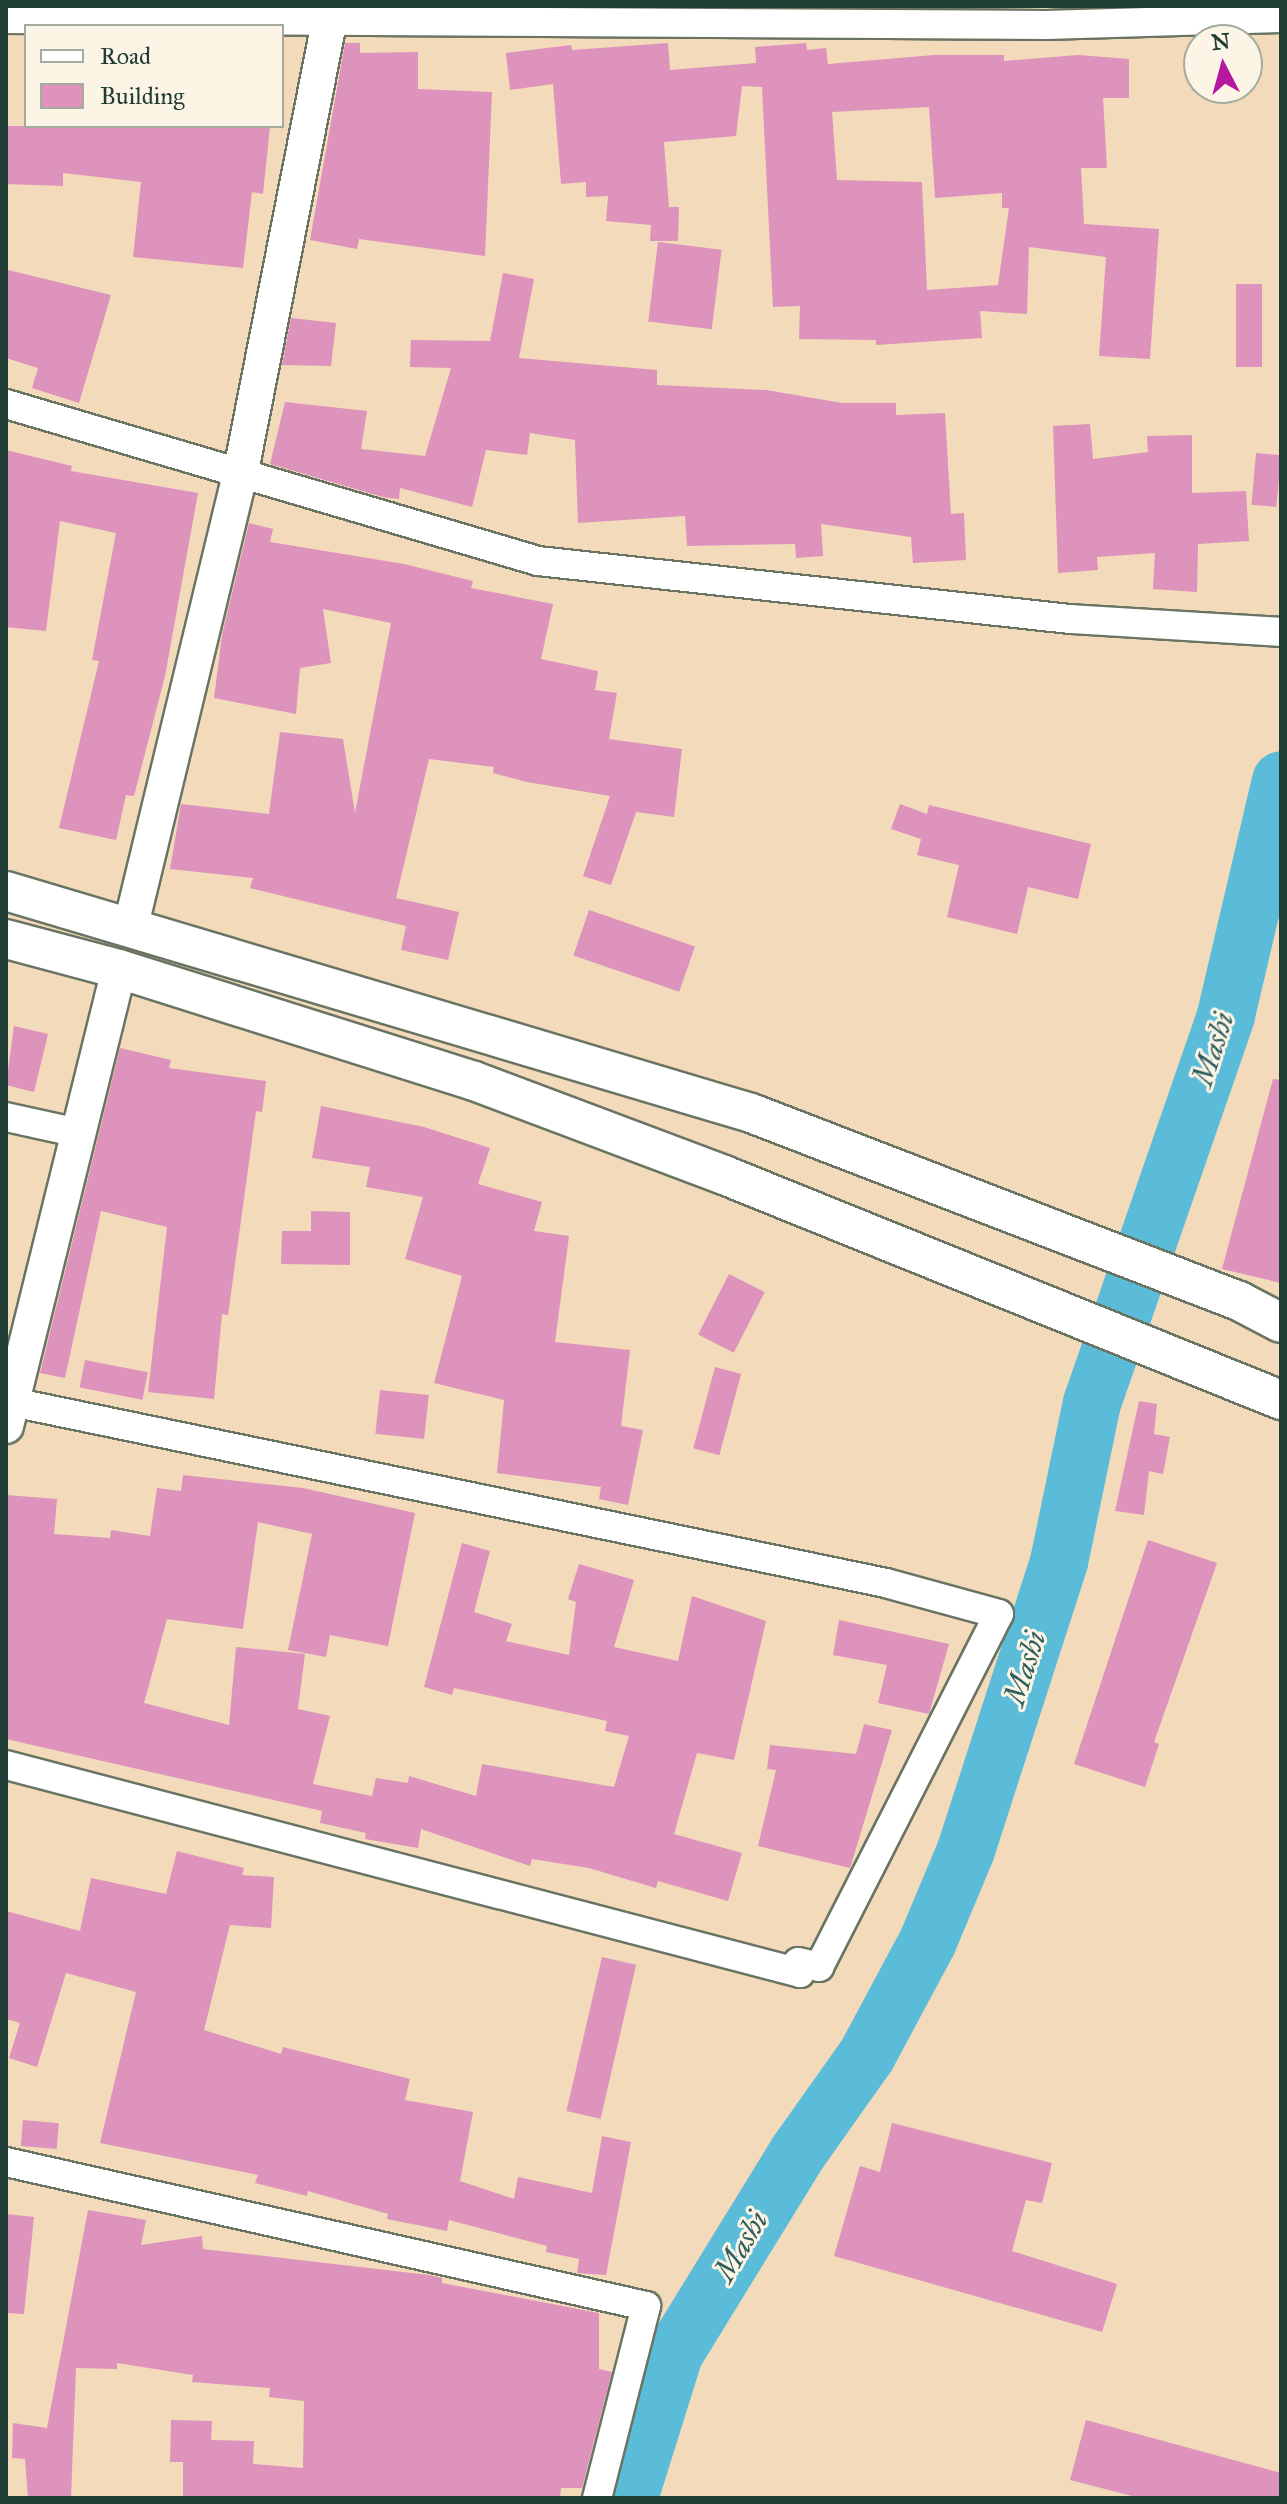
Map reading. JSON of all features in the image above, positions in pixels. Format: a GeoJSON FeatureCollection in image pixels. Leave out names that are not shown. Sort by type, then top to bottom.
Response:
{"type":"FeatureCollection","features":[{"type":"Feature","properties":{"kind":"main road"},"geometry":{"type":"LineString","coordinates":[[6,891],[131,925],[751,1113],[1239,1301],[1281,1323]]}},
{"type":"Feature","properties":{"kind":"main road"},"geometry":{"type":"LineString","coordinates":[[6,939],[119,969],[474,1081],[724,1175],[1281,1400]]}},
{"type":"Feature","properties":{"kind":"street"},"geometry":{"type":"LineString","coordinates":[[6,19],[331,15],[1046,25],[1281,18]]}},
{"type":"Feature","properties":{"kind":"street"},"geometry":{"type":"LineString","coordinates":[[131,925],[240,476],[331,15]]}},
{"type":"Feature","properties":{"kind":"street"},"geometry":{"type":"LineString","coordinates":[[6,404],[240,476],[538,561],[1070,619],[1281,632]]}},
{"type":"Feature","properties":{"kind":"street"},"geometry":{"type":"LineString","coordinates":[[6,1765],[800,1973],[798,1962],[819,1967],[999,1614],[886,1583],[9,1414],[119,969]]}},
{"type":"Feature","properties":{"kind":"street"},"geometry":{"type":"LineString","coordinates":[[6,1117],[79,1133]]}},
{"type":"Feature","properties":{"kind":"street"},"geometry":{"type":"LineString","coordinates":[[6,2162],[646,2306],[597,2498]]}},
{"type":"Feature","properties":{"kind":"building"},"geometry":{"type":"Polygon","coordinates":[[[345,43],[360,43],[360,53],[418,52],[418,89],[492,92],[485,256],[359,239],[357,249],[310,240],[345,43]]]}},
{"type":"Feature","properties":{"kind":"building"},"geometry":{"type":"Polygon","coordinates":[[[668,43],[670,70],[756,63],[755,47],[806,43],[807,50],[826,48],[828,64],[934,55],[1004,55],[1004,61],[1078,55],[1129,59],[1129,98],[1103,98],[1107,168],[1081,168],[1084,224],[1159,229],[1150,359],[1099,356],[1106,257],[1029,247],[1027,314],[980,311],[982,338],[876,345],[876,340],[799,339],[800,306],[773,307],[762,87],[742,86],[736,136],[664,142],[669,207],[679,207],[678,241],[650,241],[651,225],[606,221],[608,196],[586,197],[586,182],[561,184],[553,84],[510,90],[506,53],[571,45],[572,50],[668,43]],[[929,107],[832,112],[837,180],[922,182],[927,290],[998,285],[1009,208],[1002,208],[1002,193],[935,198],[929,107]]]}},
{"type":"Feature","properties":{"kind":"building"},"geometry":{"type":"Polygon","coordinates":[[[6,126],[270,128],[263,194],[252,192],[243,268],[133,257],[141,182],[63,173],[63,186],[6,184],[6,126]]]}},
{"type":"Feature","properties":{"kind":"building"},"geometry":{"type":"Polygon","coordinates":[[[658,242],[722,250],[712,329],[648,321],[658,242]]]}},
{"type":"Feature","properties":{"kind":"building"},"geometry":{"type":"Polygon","coordinates":[[[8,270],[111,295],[79,403],[32,388],[38,368],[6,358],[8,270]]]}},
{"type":"Feature","properties":{"kind":"building"},"geometry":{"type":"Polygon","coordinates":[[[503,273],[534,279],[519,358],[657,370],[657,385],[766,390],[842,403],[896,403],[896,415],[945,413],[951,514],[964,513],[966,560],[913,563],[911,537],[821,524],[823,556],[796,558],[795,544],[687,546],[685,516],[578,523],[575,440],[530,433],[527,455],[486,450],[472,507],[400,488],[399,499],[383,497],[270,464],[285,402],[367,411],[361,449],[425,456],[451,368],[410,367],[411,340],[490,341],[503,273]]]}},
{"type":"Feature","properties":{"kind":"building"},"geometry":{"type":"Polygon","coordinates":[[[1236,284],[1262,284],[1262,367],[1236,367],[1236,284]]]}},
{"type":"Feature","properties":{"kind":"building"},"geometry":{"type":"Polygon","coordinates":[[[291,318],[336,323],[331,366],[282,365],[291,318]]]}},
{"type":"Feature","properties":{"kind":"building"},"geometry":{"type":"Polygon","coordinates":[[[1090,424],[1093,459],[1148,452],[1147,436],[1192,435],[1192,493],[1246,491],[1249,541],[1198,544],[1197,592],[1153,589],[1155,553],[1097,557],[1098,570],[1058,573],[1053,426],[1090,424]]]}},
{"type":"Feature","properties":{"kind":"building"},"geometry":{"type":"Polygon","coordinates":[[[6,450],[72,466],[71,471],[198,493],[165,676],[134,796],[126,795],[116,840],[59,828],[99,661],[92,660],[116,533],[60,521],[46,631],[6,627],[6,450]]]}},
{"type":"Feature","properties":{"kind":"building"},"geometry":{"type":"Polygon","coordinates":[[[1256,453],[1281,455],[1276,507],[1251,505],[1256,453]]]}},
{"type":"Feature","properties":{"kind":"building"},"geometry":{"type":"Polygon","coordinates":[[[249,523],[273,529],[270,542],[404,564],[473,581],[471,588],[553,604],[541,659],[598,671],[595,690],[617,693],[609,739],[682,749],[674,817],[636,812],[611,885],[583,876],[610,796],[527,782],[493,773],[494,767],[429,759],[396,898],[459,912],[448,960],[401,950],[406,926],[250,888],[253,878],[170,869],[181,804],[269,814],[280,732],[343,739],[355,813],[391,623],[323,609],[331,663],[300,668],[296,714],[214,698],[222,635],[249,523]]]}},
{"type":"Feature","properties":{"kind":"building"},"geometry":{"type":"Polygon","coordinates":[[[900,804],[927,814],[929,805],[1091,844],[1078,899],[1028,887],[1017,934],[947,917],[959,865],[917,855],[921,839],[891,829],[900,804]]]}},
{"type":"Feature","properties":{"kind":"building"},"geometry":{"type":"Polygon","coordinates":[[[589,910],[695,946],[679,992],[573,955],[589,910]]]}},
{"type":"Feature","properties":{"kind":"building"},"geometry":{"type":"Polygon","coordinates":[[[14,1026],[48,1034],[34,1092],[6,1085],[14,1026]]]}},
{"type":"Feature","properties":{"kind":"building"},"geometry":{"type":"Polygon","coordinates":[[[120,1048],[171,1060],[169,1068],[266,1081],[262,1112],[256,1111],[228,1315],[222,1314],[214,1399],[148,1392],[167,1227],[101,1211],[65,1378],[40,1373],[120,1048]]]}},
{"type":"Feature","properties":{"kind":"building"},"geometry":{"type":"Polygon","coordinates":[[[1273,1079],[1281,1080],[1281,1283],[1222,1269],[1273,1079]]]}},
{"type":"Feature","properties":{"kind":"building"},"geometry":{"type":"Polygon","coordinates":[[[321,1106],[424,1127],[490,1148],[478,1184],[542,1202],[534,1231],[569,1236],[555,1342],[630,1350],[621,1426],[643,1430],[628,1505],[599,1499],[601,1487],[497,1473],[504,1400],[434,1383],[462,1276],[405,1259],[423,1197],[366,1187],[370,1167],[312,1158],[321,1106]]]}},
{"type":"Feature","properties":{"kind":"building"},"geometry":{"type":"Polygon","coordinates":[[[311,1211],[350,1212],[350,1265],[281,1264],[282,1231],[311,1231],[311,1211]]]}},
{"type":"Feature","properties":{"kind":"building"},"geometry":{"type":"Polygon","coordinates":[[[729,1274],[765,1292],[734,1353],[698,1335],[729,1274]]]}},
{"type":"Feature","properties":{"kind":"building"},"geometry":{"type":"Polygon","coordinates":[[[85,1360],[148,1372],[142,1400],[80,1387],[85,1360]]]}},
{"type":"Feature","properties":{"kind":"building"},"geometry":{"type":"Polygon","coordinates":[[[715,1367],[741,1374],[719,1455],[693,1448],[715,1367]]]}},
{"type":"Feature","properties":{"kind":"building"},"geometry":{"type":"Polygon","coordinates":[[[380,1390],[429,1395],[424,1439],[375,1434],[380,1390]]]}},
{"type":"Feature","properties":{"kind":"building"},"geometry":{"type":"Polygon","coordinates":[[[1139,1401],[1157,1404],[1154,1434],[1170,1437],[1163,1474],[1149,1471],[1144,1515],[1115,1511],[1139,1401]]]}},
{"type":"Feature","properties":{"kind":"building"},"geometry":{"type":"Polygon","coordinates":[[[183,1475],[303,1488],[415,1513],[388,1646],[330,1635],[326,1657],[288,1650],[312,1534],[258,1522],[243,1629],[167,1619],[144,1703],[229,1725],[236,1647],[305,1654],[298,1709],[330,1716],[313,1784],[372,1796],[376,1778],[408,1783],[409,1776],[476,1796],[482,1764],[614,1787],[629,1736],[605,1731],[607,1721],[454,1688],[452,1695],[424,1687],[462,1543],[490,1551],[474,1612],[512,1624],[506,1641],[569,1655],[576,1602],[568,1599],[579,1564],[634,1580],[614,1647],[678,1661],[692,1596],[766,1621],[734,1760],[697,1753],[674,1834],[742,1853],[728,1901],[658,1881],[656,1888],[589,1868],[532,1859],[530,1866],[421,1829],[418,1848],[365,1839],[366,1833],[320,1823],[322,1811],[6,1739],[6,1495],[57,1499],[54,1534],[110,1538],[111,1530],[150,1536],[157,1488],[181,1491],[183,1475]]]}},
{"type":"Feature","properties":{"kind":"building"},"geometry":{"type":"Polygon","coordinates":[[[1148,1540],[1217,1563],[1154,1742],[1159,1744],[1145,1787],[1074,1764],[1148,1540]]]}},
{"type":"Feature","properties":{"kind":"building"},"geometry":{"type":"Polygon","coordinates":[[[839,1620],[949,1644],[929,1714],[878,1703],[887,1665],[833,1655],[839,1620]]]}},
{"type":"Feature","properties":{"kind":"building"},"geometry":{"type":"Polygon","coordinates":[[[864,1724],[892,1730],[850,1868],[758,1846],[776,1770],[767,1769],[770,1745],[856,1754],[864,1724]]]}},
{"type":"Feature","properties":{"kind":"building"},"geometry":{"type":"Polygon","coordinates":[[[177,1851],[244,1868],[242,1875],[274,1877],[271,1928],[230,1925],[204,2030],[281,2054],[283,2047],[410,2079],[405,2100],[473,2112],[460,2181],[514,2199],[518,2177],[592,2193],[602,2136],[631,2142],[606,2275],[577,2273],[579,2259],[546,2252],[547,2246],[449,2220],[447,2231],[387,2219],[388,2214],[308,2191],[307,2196],[255,2183],[258,2175],[100,2143],[136,1992],[66,1973],[37,2067],[9,2058],[20,2023],[6,2019],[6,1911],[80,1931],[91,1878],[166,1894],[177,1851]]]}},
{"type":"Feature","properties":{"kind":"building"},"geometry":{"type":"Polygon","coordinates":[[[602,1957],[636,1965],[601,2119],[566,2111],[602,1957]]]}},
{"type":"Feature","properties":{"kind":"building"},"geometry":{"type":"Polygon","coordinates":[[[23,2120],[59,2123],[57,2149],[21,2146],[23,2120]]]}},
{"type":"Feature","properties":{"kind":"building"},"geometry":{"type":"Polygon","coordinates":[[[892,2123],[1052,2163],[1042,2203],[1026,2200],[1012,2251],[1117,2284],[1102,2332],[834,2256],[860,2166],[880,2172],[892,2123]]]}},
{"type":"Feature","properties":{"kind":"building"},"geometry":{"type":"Polygon","coordinates":[[[88,2210],[146,2220],[141,2245],[202,2236],[203,2249],[429,2275],[442,2278],[442,2283],[599,2313],[599,2369],[612,2372],[582,2488],[561,2488],[560,2498],[183,2498],[183,2462],[170,2462],[171,2420],[212,2421],[211,2440],[254,2441],[253,2464],[303,2468],[304,2401],[269,2397],[270,2388],[192,2382],[193,2375],[117,2363],[117,2369],[76,2368],[71,2498],[28,2498],[25,2459],[12,2458],[13,2423],[47,2428],[88,2210]]]}},
{"type":"Feature","properties":{"kind":"building"},"geometry":{"type":"Polygon","coordinates":[[[6,2214],[34,2217],[24,2314],[6,2313],[6,2214]]]}},
{"type":"Feature","properties":{"kind":"building"},"geometry":{"type":"Polygon","coordinates":[[[1086,2420],[1281,2473],[1281,2498],[1140,2498],[1070,2480],[1086,2420]]]}},
{"type":"Feature","properties":{"kind":"waterway","name":"Mashi"},"geometry":{"type":"LineString","coordinates":[[629,2498],[674,2354],[799,2151],[867,2055],[928,1941],[966,1850],[1059,1562],[1092,1403],[1226,1015],[1281,780]]}}]}
